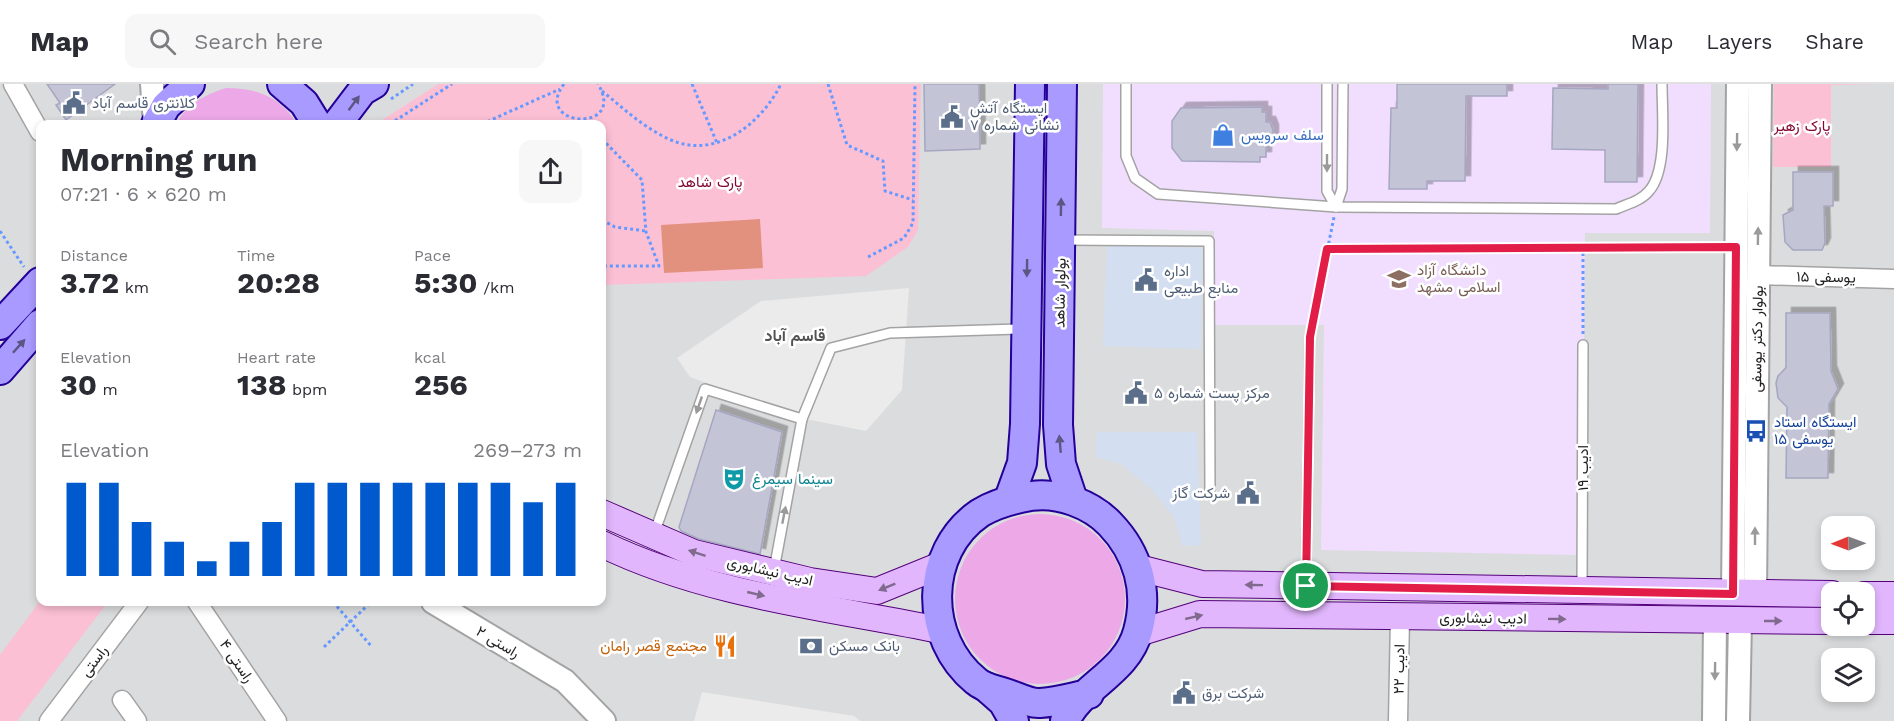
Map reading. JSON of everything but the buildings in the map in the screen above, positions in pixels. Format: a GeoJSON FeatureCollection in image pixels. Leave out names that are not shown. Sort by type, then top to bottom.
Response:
{"type":"FeatureCollection","features":[{"type":"Feature","properties":{"kind":"main road"},"geometry":{"type":"LineString","coordinates":[[158,120],[166,106],[190,84]]}},
{"type":"Feature","properties":{"kind":"main road"},"geometry":{"type":"LineString","coordinates":[[340,120],[362,91],[374,84]]}},
{"type":"Feature","properties":{"kind":"main road"},"geometry":{"type":"LineString","coordinates":[[1009,499],[1022,463],[1027,329],[1030,84]]}},
{"type":"Feature","properties":{"kind":"main road","name":"بولوار شاهد"},"geometry":{"type":"LineString","coordinates":[[1062,84],[1058,425],[1061,464],[1073,500]]}},
{"type":"Feature","properties":{"kind":"main road"},"geometry":{"type":"LineString","coordinates":[[288,85],[304,103],[315,120]]}},
{"type":"Feature","properties":{"kind":"main road"},"geometry":{"type":"LineString","coordinates":[[0,325],[36,287]]}},
{"type":"Feature","properties":{"kind":"main road"},"geometry":{"type":"LineString","coordinates":[[0,370],[36,329]]}},
{"type":"Feature","properties":{"kind":"main road"},"geometry":{"type":"LineString","coordinates":[[1014,721],[1003,702],[977,682],[955,659],[940,630],[936,597],[941,565],[957,536],[980,513],[1009,499],[1041,495],[1073,500],[1102,516],[1125,539],[1139,568],[1144,601],[1138,633],[1123,662],[1070,710],[1065,721]]}},
{"type":"Feature","properties":{"kind":"main road","name":"ادیب نیشابوری"},"geometry":{"type":"LineString","coordinates":[[606,515],[694,553],[773,573],[876,591],[941,565]]}},
{"type":"Feature","properties":{"kind":"main road","name":"ادیب نیشابوری"},"geometry":{"type":"LineString","coordinates":[[606,546],[686,578],[807,606],[940,630]]}},
{"type":"Feature","properties":{"kind":"main road","name":"ادیب نیشابوری"},"geometry":{"type":"LineString","coordinates":[[1139,568],[1202,584],[1821,594]]}},
{"type":"Feature","properties":{"kind":"main road"},"geometry":{"type":"LineString","coordinates":[[1875,594],[1894,595]]}},
{"type":"Feature","properties":{"kind":"main road","name":"ادیب نیشابوری"},"geometry":{"type":"LineString","coordinates":[[1138,633],[1200,615],[1821,621]]}},
{"type":"Feature","properties":{"kind":"main road"},"geometry":{"type":"LineString","coordinates":[[1875,621],[1894,621]]}},
{"type":"Feature","properties":{"kind":"main road"},"geometry":{"type":"LineString","coordinates":[[984,686],[1038,703],[1089,694]]}},
{"type":"Feature","properties":{"kind":"street"},"geometry":{"type":"LineString","coordinates":[[12,84],[36,125]]}},
{"type":"Feature","properties":{"kind":"street"},"geometry":{"type":"LineString","coordinates":[[152,84],[156,120]]}},
{"type":"Feature","properties":{"kind":"street","name":"بولوار دکتر یوسفی"},"geometry":{"type":"LineString","coordinates":[[1738,84],[1736,247],[1744,594]]}},
{"type":"Feature","properties":{"kind":"street","name":"بولوار دکتر یوسفی"},"geometry":{"type":"LineString","coordinates":[[1744,594],[1758,275],[1760,84]]}},
{"type":"Feature","properties":{"kind":"street","name":"یوسفی ۱۵"},"geometry":{"type":"LineString","coordinates":[[1758,275],[1894,279]]}},
{"type":"Feature","properties":{"kind":"street","name":"راستی"},"geometry":{"type":"LineString","coordinates":[[49,721],[136,606]]}},
{"type":"Feature","properties":{"kind":"street","name":"راستی ۴"},"geometry":{"type":"LineString","coordinates":[[200,606],[277,721]]}},
{"type":"Feature","properties":{"kind":"street","name":"راستی ۲"},"geometry":{"type":"LineString","coordinates":[[440,606],[565,681],[604,721]]}},
{"type":"Feature","properties":{"kind":"street","name":"ادیب ۲۲"},"geometry":{"type":"LineString","coordinates":[[1398,721],[1400,617]]}},
{"type":"Feature","properties":{"kind":"street"},"geometry":{"type":"LineString","coordinates":[[1714,721],[1727,621]]}},
{"type":"Feature","properties":{"kind":"street"},"geometry":{"type":"LineString","coordinates":[[1727,621],[1738,721]]}},
{"type":"Feature","properties":{"kind":"street"},"geometry":{"type":"LineString","coordinates":[[122,700],[137,721]]}},
{"type":"Feature","properties":{"kind":"lane"},"geometry":{"type":"LineString","coordinates":[[1126,84],[1126,156],[1135,178],[1158,194],[1336,207],[1616,209],[1635,202],[1648,193],[1657,180],[1661,149],[1662,84]]}},
{"type":"Feature","properties":{"kind":"lane"},"geometry":{"type":"LineString","coordinates":[[1327,84],[1327,191],[1336,207]]}},
{"type":"Feature","properties":{"kind":"lane"},"geometry":{"type":"LineString","coordinates":[[1336,207],[1342,189],[1343,84]]}},
{"type":"Feature","properties":{"kind":"lane"},"geometry":{"type":"LineString","coordinates":[[1060,240],[1209,241],[1210,495]]}},
{"type":"Feature","properties":{"kind":"lane"},"geometry":{"type":"LineString","coordinates":[[773,573],[802,420],[831,348],[890,333],[1027,329]]}},
{"type":"Feature","properties":{"kind":"lane"},"geometry":{"type":"LineString","coordinates":[[1306,586],[1310,337]]}},
{"type":"Feature","properties":{"kind":"lane","name":"ادیب ۱۹"},"geometry":{"type":"LineString","coordinates":[[1582,591],[1583,345]]}},
{"type":"Feature","properties":{"kind":"lane"},"geometry":{"type":"LineString","coordinates":[[654,535],[705,389],[802,420]]}},
{"type":"Feature","properties":{"kind":"path"},"geometry":{"type":"LineString","coordinates":[[396,120],[452,84]]}},
{"type":"Feature","properties":{"kind":"path"},"geometry":{"type":"LineString","coordinates":[[491,120],[560,88],[564,84]]}},
{"type":"Feature","properties":{"kind":"path"},"geometry":{"type":"LineString","coordinates":[[598,84],[602,91],[644,124],[670,140],[695,145],[718,143],[736,135],[758,117],[781,84]]}},
{"type":"Feature","properties":{"kind":"path"},"geometry":{"type":"LineString","coordinates":[[692,84],[718,143]]}},
{"type":"Feature","properties":{"kind":"path"},"geometry":{"type":"LineString","coordinates":[[828,84],[847,145],[883,160],[885,191],[913,200]]}},
{"type":"Feature","properties":{"kind":"path"},"geometry":{"type":"LineString","coordinates":[[868,257],[885,251],[904,238],[913,223],[915,84]]}},
{"type":"Feature","properties":{"kind":"path"},"geometry":{"type":"LineString","coordinates":[[560,88],[558,97],[564,113],[578,120]]}},
{"type":"Feature","properties":{"kind":"path"},"geometry":{"type":"LineString","coordinates":[[588,120],[601,108],[602,91]]}},
{"type":"Feature","properties":{"kind":"path"},"geometry":{"type":"LineString","coordinates":[[606,143],[642,180],[646,232],[658,266],[606,266]]}},
{"type":"Feature","properties":{"kind":"path"},"geometry":{"type":"LineString","coordinates":[[1310,337],[1336,207]]}},
{"type":"Feature","properties":{"kind":"path"},"geometry":{"type":"LineString","coordinates":[[606,222],[615,227],[646,232]]}},
{"type":"Feature","properties":{"kind":"path"},"geometry":{"type":"LineString","coordinates":[[0,231],[36,280]]}},
{"type":"Feature","properties":{"kind":"path"},"geometry":{"type":"LineString","coordinates":[[1583,247],[1583,345]]}},
{"type":"Feature","properties":{"kind":"path"},"geometry":{"type":"LineString","coordinates":[[1327,249],[1736,247]]}},
{"type":"Feature","properties":{"kind":"path"},"geometry":{"type":"LineString","coordinates":[[336,606],[372,647]]}},
{"type":"Feature","properties":{"kind":"path"},"geometry":{"type":"LineString","coordinates":[[324,647],[367,606]]}},
{"type":"Feature","properties":{"kind":"shaded area"},"geometry":{"type":"Polygon","coordinates":[[[0,84],[1894,84],[1894,721],[0,721],[0,84]]]}},
{"type":"Feature","properties":{"kind":"shaded area","name":"دانشگاه آزاد اسلامی مشهد"},"geometry":{"type":"Polygon","coordinates":[[[1103,84],[1711,84],[1710,233],[1585,233],[1582,555],[1321,550],[1324,325],[1215,325],[1214,231],[1102,228],[1103,84]]]}},
{"type":"Feature","properties":{"kind":"shaded area"},"geometry":{"type":"Polygon","coordinates":[[[226,88],[258,92],[284,107],[294,120],[178,120],[197,101],[226,88]]]}},
{"type":"Feature","properties":{"kind":"shaded area"},"geometry":{"type":"Polygon","coordinates":[[[760,219],[763,268],[664,273],[661,225],[760,219]]]}},
{"type":"Feature","properties":{"kind":"shaded area"},"geometry":{"type":"Polygon","coordinates":[[[1107,245],[1202,248],[1201,349],[1103,346],[1107,245]]]}},
{"type":"Feature","properties":{"kind":"shaded area"},"geometry":{"type":"Polygon","coordinates":[[[909,288],[902,390],[866,431],[801,418],[690,377],[677,358],[761,301],[909,288]]]}},
{"type":"Feature","properties":{"kind":"shaded area"},"geometry":{"type":"Polygon","coordinates":[[[1097,432],[1197,432],[1201,545],[1182,546],[1174,517],[1150,488],[1121,464],[1096,457],[1097,432]]]}},
{"type":"Feature","properties":{"kind":"shaded area"},"geometry":{"type":"Polygon","coordinates":[[[1040,514],[1072,521],[1087,528],[1100,539],[1111,552],[1118,567],[1125,599],[1118,631],[1111,646],[1100,659],[1087,670],[1072,677],[1040,684],[1008,677],[993,670],[980,659],[969,646],[962,631],[955,599],[962,567],[969,552],[980,539],[993,528],[1008,521],[1040,514]]]}},
{"type":"Feature","properties":{"kind":"shaded area"},"geometry":{"type":"Polygon","coordinates":[[[702,692],[854,716],[860,721],[694,721],[702,692]]]}},
{"type":"Feature","properties":{"kind":"green space","name":"پارک شاهد"},"geometry":{"type":"Polygon","coordinates":[[[438,84],[921,84],[918,230],[908,247],[866,276],[606,285],[606,120],[382,120],[438,84]]]}},
{"type":"Feature","properties":{"kind":"green space","name":"پارک زهیر"},"geometry":{"type":"Polygon","coordinates":[[[1774,84],[1877,84],[1831,85],[1831,167],[1773,167],[1774,84]]]}},
{"type":"Feature","properties":{"kind":"green space"},"geometry":{"type":"Polygon","coordinates":[[[36,606],[105,606],[17,721],[0,721],[0,655],[36,606]]]}},
{"type":"Feature","properties":{"kind":"place","name":"کلانتری قاسم آباد"},"geometry":{"type":"Point","coordinates":[74,103]}},
{"type":"Feature","properties":{"kind":"place","name":"ایستگاه آتش نشانی شماره ۷"},"geometry":{"type":"Point","coordinates":[952,117]}},
{"type":"Feature","properties":{"kind":"place","name":"سلف سرویس"},"geometry":{"type":"Point","coordinates":[1223,135]}},
{"type":"Feature","properties":{"kind":"place","name":"دانشگاه آزاد اسلامی مشهد"},"geometry":{"type":"Point","coordinates":[1399,279]}},
{"type":"Feature","properties":{"kind":"place","name":"اداره منابع طبیعی"},"geometry":{"type":"Point","coordinates":[1146,280]}},
{"type":"Feature","properties":{"kind":"place","name":"مرکز پست شماره ۵"},"geometry":{"type":"Point","coordinates":[1136,393]}},
{"type":"Feature","properties":{"kind":"place","name":"ایستگاه استاد یوسفی ۱۵"},"geometry":{"type":"Point","coordinates":[1756,431]}},
{"type":"Feature","properties":{"kind":"place","name":"سینما سیمرغ"},"geometry":{"type":"Point","coordinates":[734,479]}},
{"type":"Feature","properties":{"kind":"place","name":"شرکت گاز"},"geometry":{"type":"Point","coordinates":[1248,493]}},
{"type":"Feature","properties":{"kind":"place","name":"مجتمع قصر رامان"},"geometry":{"type":"Point","coordinates":[725,646]}},
{"type":"Feature","properties":{"kind":"place","name":"بانک مسکن"},"geometry":{"type":"Point","coordinates":[811,646]}},
{"type":"Feature","properties":{"kind":"place","name":"شرکت برق"},"geometry":{"type":"Point","coordinates":[1184,693]}},
{"type":"Feature","properties":{"kind":"district","name":"قاسم آباد"},"geometry":{"type":"Point","coordinates":[795,335]}},
{"type":"Feature","properties":{"kind":"route"},"geometry":{"type":"LineString","coordinates":[[1736,247],[1733,594],[1306,586],[1310,337],[1327,249],[1736,247]]}}]}
